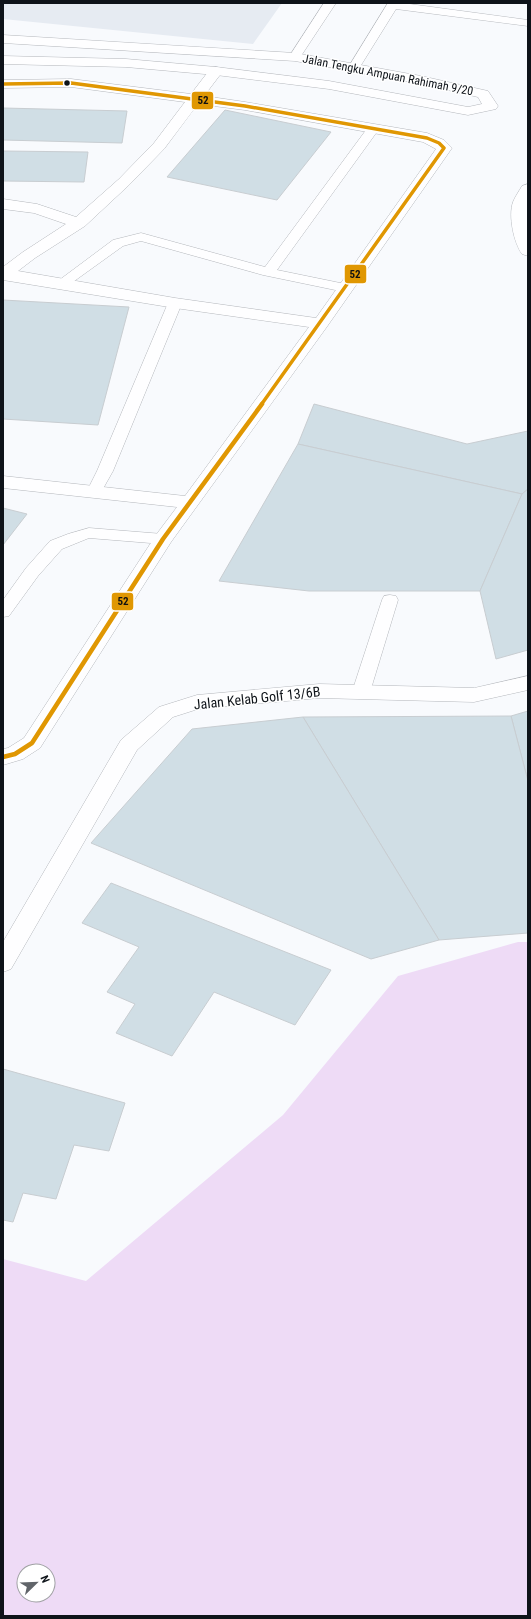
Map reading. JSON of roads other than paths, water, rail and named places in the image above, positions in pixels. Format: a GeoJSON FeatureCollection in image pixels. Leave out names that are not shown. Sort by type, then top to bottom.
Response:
{"type":"FeatureCollection","features":[{"type":"Feature","properties":{"kind":"street","name":"Jalan Tengku Ampuan Rahimah 9/20"},"geometry":{"type":"LineString","coordinates":[[3,39],[295,57],[483,94],[491,106],[468,111],[329,85],[216,71],[126,63],[3,60]]}},
{"type":"Feature","properties":{"kind":"street"},"geometry":{"type":"LineString","coordinates":[[4,274],[79,222],[124,182],[159,146],[216,71]]}},
{"type":"Feature","properties":{"kind":"street"},"geometry":{"type":"LineString","coordinates":[[3,84],[71,83],[244,106],[427,138],[439,143],[444,148],[320,324],[163,539],[32,743],[15,754],[3,757]]}},
{"type":"Feature","properties":{"kind":"street"},"geometry":{"type":"LineString","coordinates":[[528,189],[520,203],[520,231],[528,251]]}},
{"type":"Feature","properties":{"kind":"street"},"geometry":{"type":"LineString","coordinates":[[3,204],[37,209],[79,222]]}},
{"type":"Feature","properties":{"kind":"street"},"geometry":{"type":"LineString","coordinates":[[4,274],[175,303],[320,324]]}},
{"type":"Feature","properties":{"kind":"street"},"geometry":{"type":"LineString","coordinates":[[3,482],[189,502]]}},
{"type":"Feature","properties":{"kind":"street","name":"Jalan Kelab Golf 13/6B"},"geometry":{"type":"LineString","coordinates":[[3,963],[129,745],[166,712],[197,702],[319,691],[474,695],[528,683]]}},
{"type":"Feature","properties":{"kind":"lane"},"geometry":{"type":"LineString","coordinates":[[295,57],[330,3]]}},
{"type":"Feature","properties":{"kind":"lane"},"geometry":{"type":"LineString","coordinates":[[354,68],[393,4],[528,23]]}},
{"type":"Feature","properties":{"kind":"lane"},"geometry":{"type":"LineString","coordinates":[[268,272],[373,129]]}},
{"type":"Feature","properties":{"kind":"lane"},"geometry":{"type":"LineString","coordinates":[[61,284],[118,242],[141,237],[268,272],[345,288]]}},
{"type":"Feature","properties":{"kind":"lane"},"geometry":{"type":"LineString","coordinates":[[95,491],[105,471],[175,303]]}},
{"type":"Feature","properties":{"kind":"lane"},"geometry":{"type":"LineString","coordinates":[[3,612],[32,572],[56,545],[74,537],[89,533],[163,539]]}},
{"type":"Feature","properties":{"kind":"lane"},"geometry":{"type":"LineString","coordinates":[[361,692],[390,600]]}}]}
